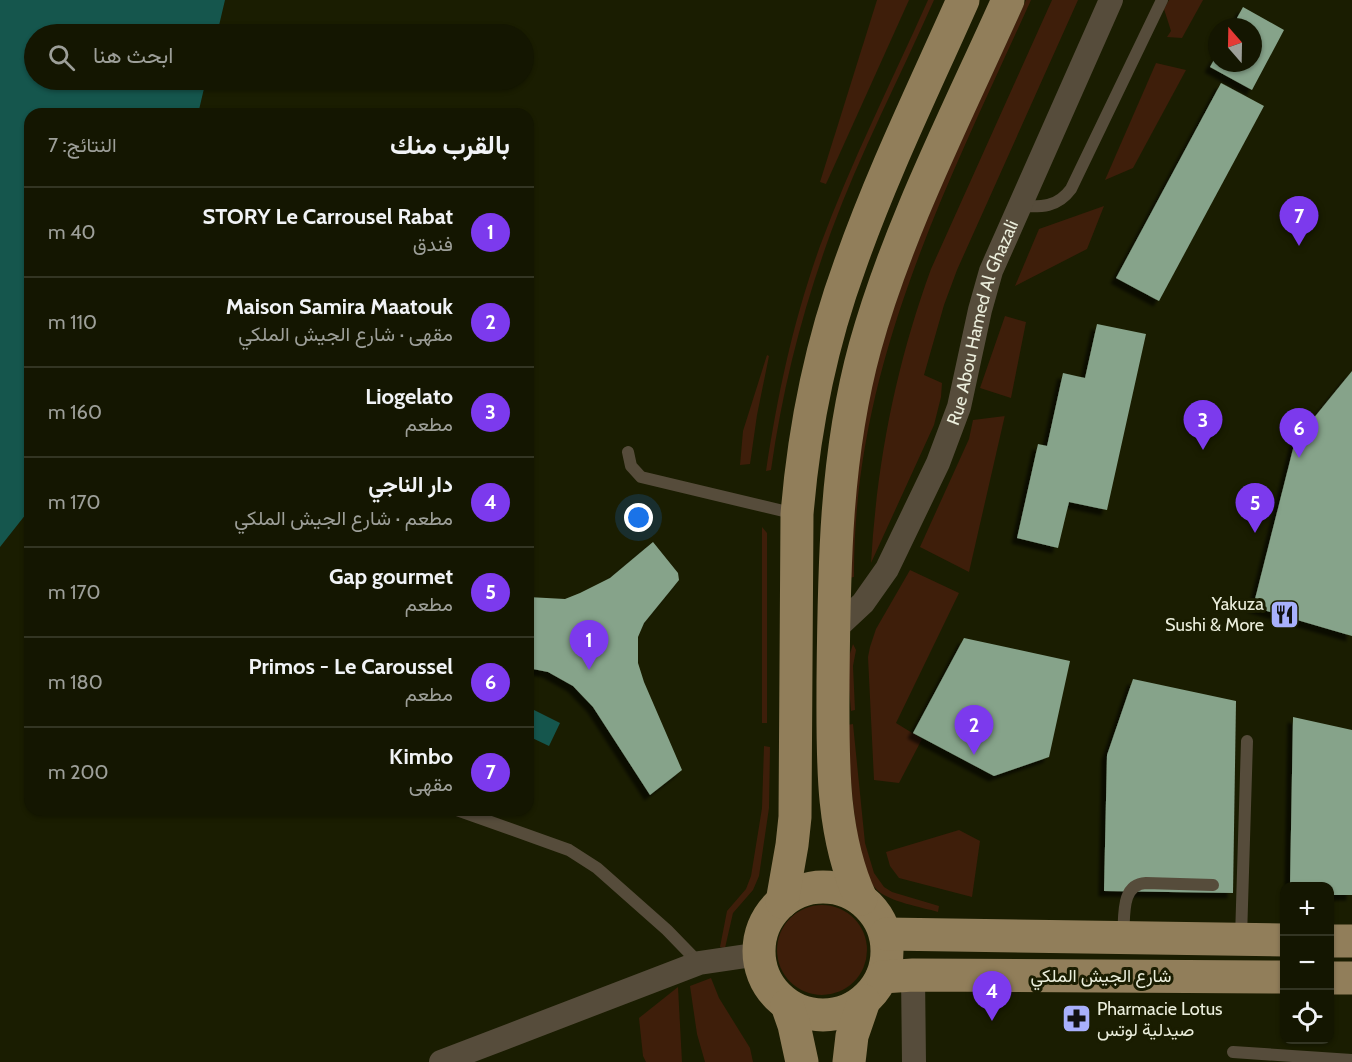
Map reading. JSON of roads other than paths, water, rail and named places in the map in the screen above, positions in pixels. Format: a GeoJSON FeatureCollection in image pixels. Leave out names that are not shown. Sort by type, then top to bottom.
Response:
{"type":"FeatureCollection","features":[{"type":"Feature","properties":{"kind":"main road"},"geometry":{"type":"LineString","coordinates":[[782,902],[795,816],[797,514],[800,478],[817,381],[831,323],[869,212],[963,0]]}},
{"type":"Feature","properties":{"kind":"main road"},"geometry":{"type":"LineString","coordinates":[[861,899],[844,857],[837,812],[833,714],[833,631],[838,507],[852,400],[880,296],[898,246],[1008,0]]}},
{"type":"Feature","properties":{"kind":"main road"},"geometry":{"type":"LineString","coordinates":[[849,1062],[852,1036],[886,984],[888,949],[886,934],[880,921],[861,899],[842,890],[821,887],[807,889],[782,902],[771,913],[763,927],[759,942],[761,972],[768,985],[787,1005],[806,1013],[826,1016],[846,1012],[886,984]]}},
{"type":"Feature","properties":{"kind":"main road","name":"شارع الجيش الملكي"},"geometry":{"type":"LineString","coordinates":[[886,934],[1280,940]]}},
{"type":"Feature","properties":{"kind":"main road"},"geometry":{"type":"LineString","coordinates":[[1334,941],[1352,941]]}},
{"type":"Feature","properties":{"kind":"main road","name":"شارع الجيش الملكي"},"geometry":{"type":"LineString","coordinates":[[886,984],[1280,977]]}},
{"type":"Feature","properties":{"kind":"main road"},"geometry":{"type":"LineString","coordinates":[[1334,978],[1352,978]]}},
{"type":"Feature","properties":{"kind":"main road"},"geometry":{"type":"LineString","coordinates":[[787,1005],[797,1035],[802,1062]]}},
{"type":"Feature","properties":{"kind":"street","name":"Rue Abou Hamed Al Ghazali"},"geometry":{"type":"LineString","coordinates":[[833,631],[863,603],[887,569],[938,463],[959,407],[991,271],[1111,0]]}},
{"type":"Feature","properties":{"kind":"street"},"geometry":{"type":"LineString","coordinates":[[445,1061],[699,963],[760,954]]}},
{"type":"Feature","properties":{"kind":"street"},"geometry":{"type":"LineString","coordinates":[[886,984],[914,1062]]}},
{"type":"Feature","properties":{"kind":"lane"},"geometry":{"type":"LineString","coordinates":[[1148,0],[1156,12]]}},
{"type":"Feature","properties":{"kind":"lane"},"geometry":{"type":"LineString","coordinates":[[1020,206],[1051,206],[1066,196],[1071,189],[1162,0]]}},
{"type":"Feature","properties":{"kind":"lane"},"geometry":{"type":"LineString","coordinates":[[628,452],[631,466],[642,477],[797,514]]}},
{"type":"Feature","properties":{"kind":"lane"},"geometry":{"type":"LineString","coordinates":[[1241,940],[1247,741]]}},
{"type":"Feature","properties":{"kind":"lane"},"geometry":{"type":"LineString","coordinates":[[474,816],[569,850],[597,868],[667,930],[699,963]]}},
{"type":"Feature","properties":{"kind":"lane"},"geometry":{"type":"LineString","coordinates":[[1123,938],[1126,899],[1135,886],[1146,883],[1213,885]]}},
{"type":"Feature","properties":{"kind":"lane"},"geometry":{"type":"LineString","coordinates":[[1233,1052],[1352,1060]]}},
{"type":"Feature","properties":{"kind":"water"},"geometry":{"type":"Polygon","coordinates":[[[0,0],[225,0],[219,24],[24,24],[24,90],[204,90],[199,108],[24,108],[24,517],[0,547],[0,0]]]}},
{"type":"Feature","properties":{"kind":"water"},"geometry":{"type":"Polygon","coordinates":[[[534,710],[560,723],[549,746],[534,739],[534,710]]]}},
{"type":"Feature","properties":{"kind":"place","name":"Kimbo"},"geometry":{"type":"Point","coordinates":[1299,246]}},
{"type":"Feature","properties":{"kind":"place","name":"Liogelato"},"geometry":{"type":"Point","coordinates":[1203,450]}},
{"type":"Feature","properties":{"kind":"place","name":"Primos - Le Caroussel"},"geometry":{"type":"Point","coordinates":[1299,458]}},
{"type":"Feature","properties":{"kind":"place","name":"Gap gourmet"},"geometry":{"type":"Point","coordinates":[1255,533]}},
{"type":"Feature","properties":{"kind":"place","name":"Yakuza Sushi & More"},"geometry":{"type":"Point","coordinates":[1285,614]}},
{"type":"Feature","properties":{"kind":"place","name":"STORY Le Carrousel Rabat"},"geometry":{"type":"Point","coordinates":[589,670]}},
{"type":"Feature","properties":{"kind":"place","name":"Maison Samira Maatouk"},"geometry":{"type":"Point","coordinates":[974,755]}},
{"type":"Feature","properties":{"kind":"place","name":"Pharmacie Lotus صيدلية لوتس"},"geometry":{"type":"Point","coordinates":[1076,1019]}},
{"type":"Feature","properties":{"kind":"place","name":"دار الناجي"},"geometry":{"type":"Point","coordinates":[992,1021]}}]}
